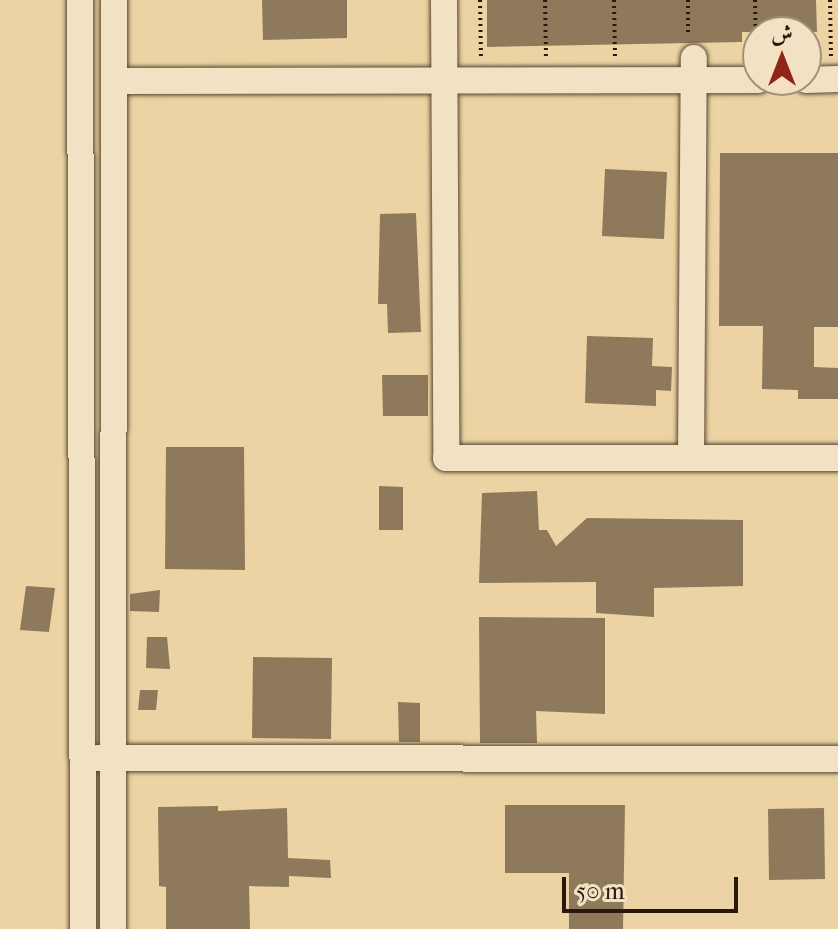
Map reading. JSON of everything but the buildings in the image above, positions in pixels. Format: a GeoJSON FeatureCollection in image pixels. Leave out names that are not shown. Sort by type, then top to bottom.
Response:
{"type":"FeatureCollection","features":[{"type":"Feature","properties":{"kind":"street"},"geometry":{"type":"LineString","coordinates":[[80,0],[83,929]]}},
{"type":"Feature","properties":{"kind":"street"},"geometry":{"type":"LineString","coordinates":[[113,929],[114,0]]}},
{"type":"Feature","properties":{"kind":"street"},"geometry":{"type":"LineString","coordinates":[[444,0],[446,458],[838,458]]}},
{"type":"Feature","properties":{"kind":"street"},"geometry":{"type":"LineString","coordinates":[[114,81],[444,80],[692,61],[742,67]]}},
{"type":"Feature","properties":{"kind":"street"},"geometry":{"type":"LineString","coordinates":[[691,458],[692,61]]}},
{"type":"Feature","properties":{"kind":"street"},"geometry":{"type":"LineString","coordinates":[[82,758],[838,759]]}},
{"type":"Feature","properties":{"kind":"path"},"geometry":{"type":"LineString","coordinates":[[545,0],[546,59]]}},
{"type":"Feature","properties":{"kind":"path"},"geometry":{"type":"LineString","coordinates":[[614,0],[615,58]]}},
{"type":"Feature","properties":{"kind":"path"},"geometry":{"type":"LineString","coordinates":[[688,0],[692,61]]}},
{"type":"Feature","properties":{"kind":"path"},"geometry":{"type":"LineString","coordinates":[[830,0],[835,68]]}}]}
